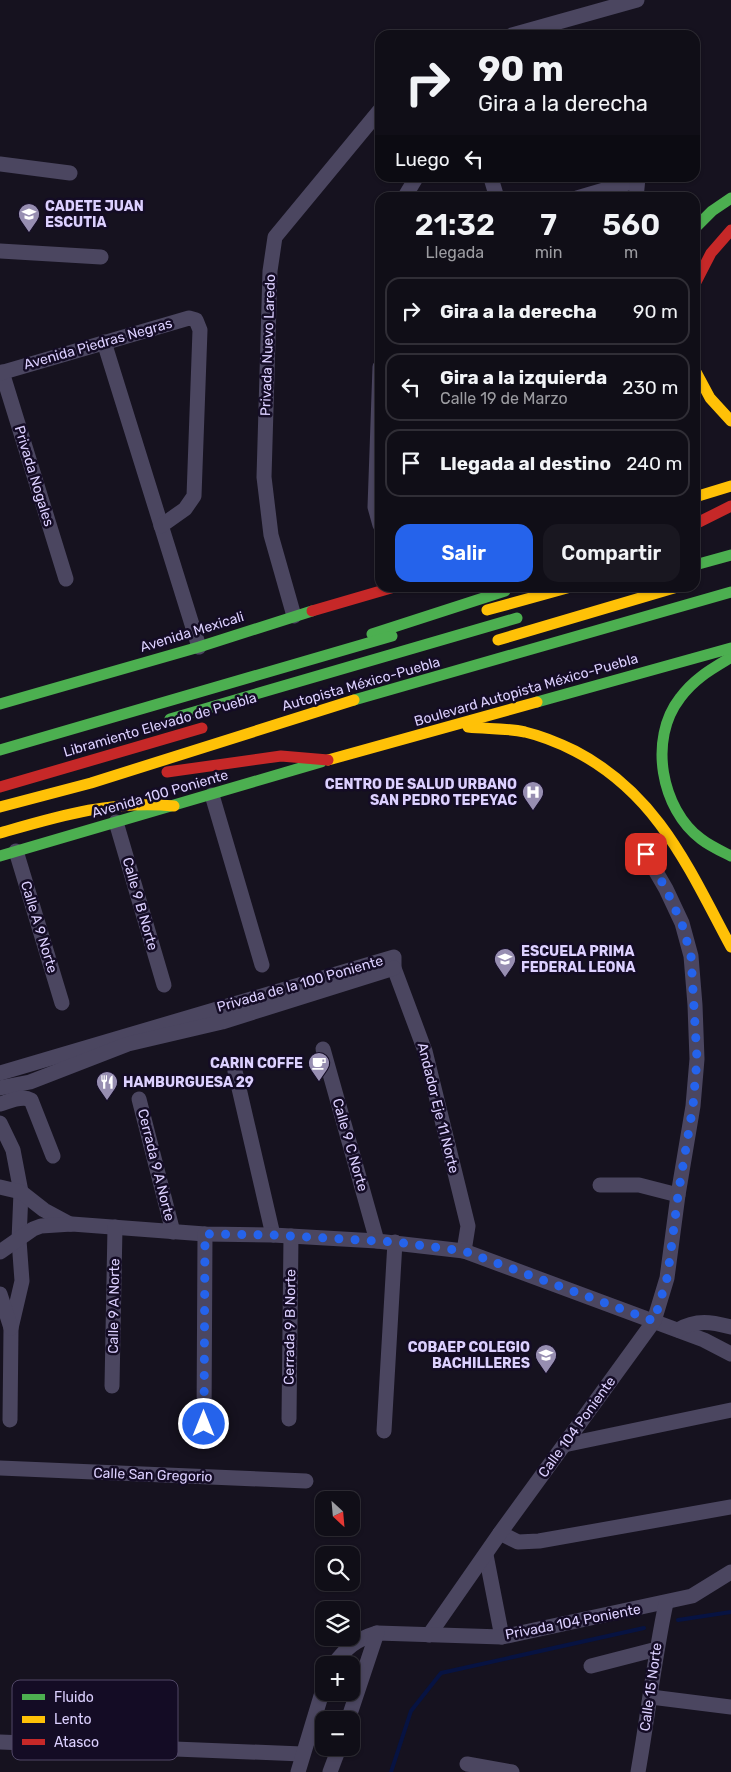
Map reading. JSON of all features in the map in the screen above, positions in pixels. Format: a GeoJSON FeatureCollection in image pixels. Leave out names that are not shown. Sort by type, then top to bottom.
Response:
{"type":"FeatureCollection","features":[{"type":"Feature","properties":{"kind":"main road"},"geometry":{"type":"LineString","coordinates":[[700,223],[712,211],[731,198]]}},
{"type":"Feature","properties":{"kind":"main road"},"geometry":{"type":"LineString","coordinates":[[700,274],[711,253],[731,230]]}},
{"type":"Feature","properties":{"kind":"main road"},"geometry":{"type":"LineString","coordinates":[[700,379],[710,398],[731,422]]}},
{"type":"Feature","properties":{"kind":"main road"},"geometry":{"type":"LineString","coordinates":[[700,495],[731,486]]}},
{"type":"Feature","properties":{"kind":"main road"},"geometry":{"type":"LineString","coordinates":[[700,522],[731,506]]}},
{"type":"Feature","properties":{"kind":"main road"},"geometry":{"type":"LineString","coordinates":[[700,563],[731,554]]}},
{"type":"Feature","properties":{"kind":"main road","name":"Avenida Mexicali"},"geometry":{"type":"LineString","coordinates":[[0,704],[378,592]]}},
{"type":"Feature","properties":{"kind":"main road"},"geometry":{"type":"LineString","coordinates":[[315,657],[337,644],[504,592]]}},
{"type":"Feature","properties":{"kind":"main road"},"geometry":{"type":"LineString","coordinates":[[0,750],[140,710],[234,680],[552,592]]}},
{"type":"Feature","properties":{"kind":"main road"},"geometry":{"type":"LineString","coordinates":[[485,644],[660,592]]}},
{"type":"Feature","properties":{"kind":"main road","name":"Autopista México-Puebla"},"geometry":{"type":"LineString","coordinates":[[0,807],[91,783],[306,714],[731,592]]}},
{"type":"Feature","properties":{"kind":"main road","name":"Libramiento Elevado de Puebla"},"geometry":{"type":"LineString","coordinates":[[160,722],[527,615]]}},
{"type":"Feature","properties":{"kind":"main road","name":"Boulevard Autopista México-Puebla"},"geometry":{"type":"LineString","coordinates":[[328,760],[731,648]]}},
{"type":"Feature","properties":{"kind":"main road"},"geometry":{"type":"LineString","coordinates":[[731,658],[703,672],[682,693],[665,726],[660,756],[663,779],[679,814],[701,838],[719,851],[731,856]]}},
{"type":"Feature","properties":{"kind":"main road"},"geometry":{"type":"LineString","coordinates":[[29,729],[234,680]]}},
{"type":"Feature","properties":{"kind":"main road","name":"Libramiento Elevado de Puebla"},"geometry":{"type":"LineString","coordinates":[[0,787],[215,724]]}},
{"type":"Feature","properties":{"kind":"main road"},"geometry":{"type":"LineString","coordinates":[[456,725],[532,733],[595,762],[626,785],[652,815],[675,847],[731,947]]}},
{"type":"Feature","properties":{"kind":"main road"},"geometry":{"type":"LineString","coordinates":[[91,783],[281,756],[328,760]]}},
{"type":"Feature","properties":{"kind":"main road","name":"Avenida 100 Poniente"},"geometry":{"type":"LineString","coordinates":[[0,856],[328,760]]}},
{"type":"Feature","properties":{"kind":"main road"},"geometry":{"type":"LineString","coordinates":[[0,833],[82,810],[129,802],[174,806]]}},
{"type":"Feature","properties":{"kind":"street"},"geometry":{"type":"LineString","coordinates":[[530,30],[637,0]]}},
{"type":"Feature","properties":{"kind":"street","name":"Privada Nuevo Laredo"},"geometry":{"type":"LineString","coordinates":[[294,616],[271,535],[264,476],[270,272],[275,237],[375,116]]}},
{"type":"Feature","properties":{"kind":"street"},"geometry":{"type":"LineString","coordinates":[[0,164],[70,173]]}},
{"type":"Feature","properties":{"kind":"street"},"geometry":{"type":"LineString","coordinates":[[596,192],[628,182]]}},
{"type":"Feature","properties":{"kind":"street"},"geometry":{"type":"LineString","coordinates":[[0,251],[101,257]]}},
{"type":"Feature","properties":{"kind":"street","name":"Avenida Piedras Negras"},"geometry":{"type":"LineString","coordinates":[[1,372],[190,318],[196,320],[200,330],[194,496],[185,509],[161,526]]}},
{"type":"Feature","properties":{"kind":"street"},"geometry":{"type":"LineString","coordinates":[[104,342],[199,646]]}},
{"type":"Feature","properties":{"kind":"street","name":"Privada Nogales"},"geometry":{"type":"LineString","coordinates":[[1,372],[66,579]]}},
{"type":"Feature","properties":{"kind":"street"},"geometry":{"type":"LineString","coordinates":[[212,795],[262,965]]}},
{"type":"Feature","properties":{"kind":"street","name":"Calle 9 B Norte"},"geometry":{"type":"LineString","coordinates":[[116,822],[164,986]]}},
{"type":"Feature","properties":{"kind":"street","name":"Calle 104 Poniente"},"geometry":{"type":"LineString","coordinates":[[429,1635],[500,1533],[654,1321],[667,1278],[678,1195],[693,1106],[697,1059],[691,956],[682,924],[666,889],[640,844]]}},
{"type":"Feature","properties":{"kind":"street","name":"Calle A 9 Norte"},"geometry":{"type":"LineString","coordinates":[[16,851],[62,1003]]}},
{"type":"Feature","properties":{"kind":"street","name":"Privada de la 100 Poniente"},"geometry":{"type":"LineString","coordinates":[[0,1073],[394,957],[394,968],[222,1022],[128,1044],[30,1082],[0,1088]]}},
{"type":"Feature","properties":{"kind":"street","name":"Andador Eje 11 Norte"},"geometry":{"type":"LineString","coordinates":[[394,968],[425,1051],[468,1226],[464,1251]]}},
{"type":"Feature","properties":{"kind":"street","name":"Calle 9 C Norte"},"geometry":{"type":"LineString","coordinates":[[324,1049],[377,1241]]}},
{"type":"Feature","properties":{"kind":"street"},"geometry":{"type":"LineString","coordinates":[[235,1072],[273,1235]]}},
{"type":"Feature","properties":{"kind":"street"},"geometry":{"type":"LineString","coordinates":[[0,1104],[20,1098],[31,1100],[53,1156]]}},
{"type":"Feature","properties":{"kind":"street","name":"Cerrada 9 A Norte"},"geometry":{"type":"LineString","coordinates":[[139,1099],[173,1232]]}},
{"type":"Feature","properties":{"kind":"street"},"geometry":{"type":"LineString","coordinates":[[0,1123],[12,1150],[21,1192],[19,1240],[22,1281],[11,1328],[10,1420]]}},
{"type":"Feature","properties":{"kind":"street"},"geometry":{"type":"LineString","coordinates":[[600,1185],[639,1185],[678,1195]]}},
{"type":"Feature","properties":{"kind":"street"},"geometry":{"type":"LineString","coordinates":[[0,1187],[21,1192],[44,1210],[72,1224]]}},
{"type":"Feature","properties":{"kind":"street"},"geometry":{"type":"LineString","coordinates":[[0,1252],[33,1229],[41,1226],[72,1224],[205,1234],[273,1235],[395,1242],[464,1251],[704,1340],[731,1354]]}},
{"type":"Feature","properties":{"kind":"street","name":"Calle 9 A Norte"},"geometry":{"type":"LineString","coordinates":[[112,1386],[115,1227]]}},
{"type":"Feature","properties":{"kind":"street"},"geometry":{"type":"LineString","coordinates":[[204,1424],[205,1234]]}},
{"type":"Feature","properties":{"kind":"street","name":"Cerrada 9 B Norte"},"geometry":{"type":"LineString","coordinates":[[289,1419],[291,1236]]}},
{"type":"Feature","properties":{"kind":"street"},"geometry":{"type":"LineString","coordinates":[[384,1431],[395,1242]]}},
{"type":"Feature","properties":{"kind":"street"},"geometry":{"type":"LineString","coordinates":[[11,1328],[1,1300],[18,1302]]}},
{"type":"Feature","properties":{"kind":"street"},"geometry":{"type":"LineString","coordinates":[[678,1330],[686,1325],[697,1322],[708,1322],[731,1328]]}},
{"type":"Feature","properties":{"kind":"street"},"geometry":{"type":"LineString","coordinates":[[704,1340],[731,1344]]}},
{"type":"Feature","properties":{"kind":"street"},"geometry":{"type":"LineString","coordinates":[[564,1445],[731,1410]]}},
{"type":"Feature","properties":{"kind":"street","name":"Calle San Gregorio"},"geometry":{"type":"LineString","coordinates":[[0,1468],[306,1481]]}},
{"type":"Feature","properties":{"kind":"street"},"geometry":{"type":"LineString","coordinates":[[500,1533],[518,1542],[539,1540],[731,1507]]}},
{"type":"Feature","properties":{"kind":"street"},"geometry":{"type":"LineString","coordinates":[[486,1555],[502,1637]]}},
{"type":"Feature","properties":{"kind":"street","name":"Privada 104 Poniente"},"geometry":{"type":"LineString","coordinates":[[377,1633],[502,1637],[692,1596],[731,1572]]}},
{"type":"Feature","properties":{"kind":"street","name":"Calle 15 Norte"},"geometry":{"type":"LineString","coordinates":[[638,1772],[666,1603]]}},
{"type":"Feature","properties":{"kind":"street"},"geometry":{"type":"LineString","coordinates":[[340,1656],[346,1648],[361,1638],[377,1633]]}},
{"type":"Feature","properties":{"kind":"street"},"geometry":{"type":"LineString","coordinates":[[351,1711],[377,1633]]}},
{"type":"Feature","properties":{"kind":"street"},"geometry":{"type":"LineString","coordinates":[[591,1666],[657,1649]]}},
{"type":"Feature","properties":{"kind":"street"},"geometry":{"type":"LineString","coordinates":[[651,1697],[731,1707]]}},
{"type":"Feature","properties":{"kind":"street"},"geometry":{"type":"LineString","coordinates":[[298,1772],[319,1701]]}},
{"type":"Feature","properties":{"kind":"street"},"geometry":{"type":"LineString","coordinates":[[178,1749],[302,1754]]}},
{"type":"Feature","properties":{"kind":"street"},"geometry":{"type":"LineString","coordinates":[[330,1772],[336,1756]]}},
{"type":"Feature","properties":{"kind":"street"},"geometry":{"type":"LineString","coordinates":[[467,1764],[512,1772]]}},
{"type":"Feature","properties":{"kind":"waterway"},"geometry":{"type":"LineString","coordinates":[[678,1620],[731,1612]]}},
{"type":"Feature","properties":{"kind":"waterway"},"geometry":{"type":"LineString","coordinates":[[391,1772],[411,1711],[441,1673],[644,1628]]}},
{"type":"Feature","properties":{"kind":"traffic: fast"},"geometry":{"type":"LineString","coordinates":[[700,223],[712,211],[731,198]]}},
{"type":"Feature","properties":{"kind":"traffic: fast"},"geometry":{"type":"LineString","coordinates":[[700,564],[731,555]]}},
{"type":"Feature","properties":{"kind":"traffic: fast"},"geometry":{"type":"LineString","coordinates":[[372,634],[502,592]]}},
{"type":"Feature","properties":{"kind":"traffic: fast"},"geometry":{"type":"LineString","coordinates":[[354,700],[731,592]]}},
{"type":"Feature","properties":{"kind":"traffic: fast"},"geometry":{"type":"LineString","coordinates":[[0,704],[199,647],[312,611]]}},
{"type":"Feature","properties":{"kind":"traffic: fast"},"geometry":{"type":"LineString","coordinates":[[170,719],[517,618]]}},
{"type":"Feature","properties":{"kind":"traffic: fast"},"geometry":{"type":"LineString","coordinates":[[0,750],[392,636]]}},
{"type":"Feature","properties":{"kind":"traffic: fast"},"geometry":{"type":"LineString","coordinates":[[537,702],[731,648]]}},
{"type":"Feature","properties":{"kind":"traffic: fast"},"geometry":{"type":"LineString","coordinates":[[730,658],[709,671],[685,691],[670,715],[664,733],[662,753],[668,792],[676,810],[687,826],[701,839],[731,856]]}},
{"type":"Feature","properties":{"kind":"traffic: fast"},"geometry":{"type":"LineString","coordinates":[[0,856],[321,762]]}},
{"type":"Feature","properties":{"kind":"traffic: slow"},"geometry":{"type":"LineString","coordinates":[[700,379],[710,398],[731,421]]}},
{"type":"Feature","properties":{"kind":"traffic: slow"},"geometry":{"type":"LineString","coordinates":[[700,495],[731,486]]}},
{"type":"Feature","properties":{"kind":"traffic: slow"},"geometry":{"type":"LineString","coordinates":[[487,610],[552,592]]}},
{"type":"Feature","properties":{"kind":"traffic: slow"},"geometry":{"type":"LineString","coordinates":[[498,640],[660,592]]}},
{"type":"Feature","properties":{"kind":"traffic: slow"},"geometry":{"type":"LineString","coordinates":[[0,807],[91,783],[354,700]]}},
{"type":"Feature","properties":{"kind":"traffic: slow"},"geometry":{"type":"LineString","coordinates":[[328,760],[537,702]]}},
{"type":"Feature","properties":{"kind":"traffic: slow"},"geometry":{"type":"LineString","coordinates":[[468,727],[518,731],[550,740],[575,751],[604,769],[628,789],[650,811],[685,862],[731,947]]}},
{"type":"Feature","properties":{"kind":"traffic: slow"},"geometry":{"type":"LineString","coordinates":[[0,833],[64,815],[107,807],[129,805],[174,806]]}},
{"type":"Feature","properties":{"kind":"traffic: jam"},"geometry":{"type":"LineString","coordinates":[[700,274],[711,253],[731,230]]}},
{"type":"Feature","properties":{"kind":"traffic: jam"},"geometry":{"type":"LineString","coordinates":[[700,522],[731,506]]}},
{"type":"Feature","properties":{"kind":"traffic: jam"},"geometry":{"type":"LineString","coordinates":[[312,611],[377,592]]}},
{"type":"Feature","properties":{"kind":"traffic: jam"},"geometry":{"type":"LineString","coordinates":[[0,787],[202,728]]}},
{"type":"Feature","properties":{"kind":"traffic: jam"},"geometry":{"type":"LineString","coordinates":[[167,772],[281,756],[328,760]]}},
{"type":"Feature","properties":{"kind":"place","name":"CADETE JUAN ESCUTIA"},"geometry":{"type":"Point","coordinates":[29,233]}},
{"type":"Feature","properties":{"kind":"place","name":"CENTRO DE SALUD URBANO SAN PEDRO TEPEYAC"},"geometry":{"type":"Point","coordinates":[533,811]}},
{"type":"Feature","properties":{"kind":"place","name":"ESCUELA PRIMA FEDERAL LEONA"},"geometry":{"type":"Point","coordinates":[505,978]}},
{"type":"Feature","properties":{"kind":"place","name":"CARIN COFFE"},"geometry":{"type":"Point","coordinates":[319,1082]}},
{"type":"Feature","properties":{"kind":"place","name":"HAMBURGUESA 29"},"geometry":{"type":"Point","coordinates":[107,1101]}},
{"type":"Feature","properties":{"kind":"place","name":"COBAEP COLEGIO BACHILLERES"},"geometry":{"type":"Point","coordinates":[546,1374]}},
{"type":"Feature","properties":{"kind":"route"},"geometry":{"type":"LineString","coordinates":[[204,1424],[205,1234],[273,1235],[395,1242],[464,1251],[654,1321],[667,1278],[678,1195],[693,1106],[697,1059],[696,1004],[691,956],[682,924],[666,889],[646,854]]}}]}
